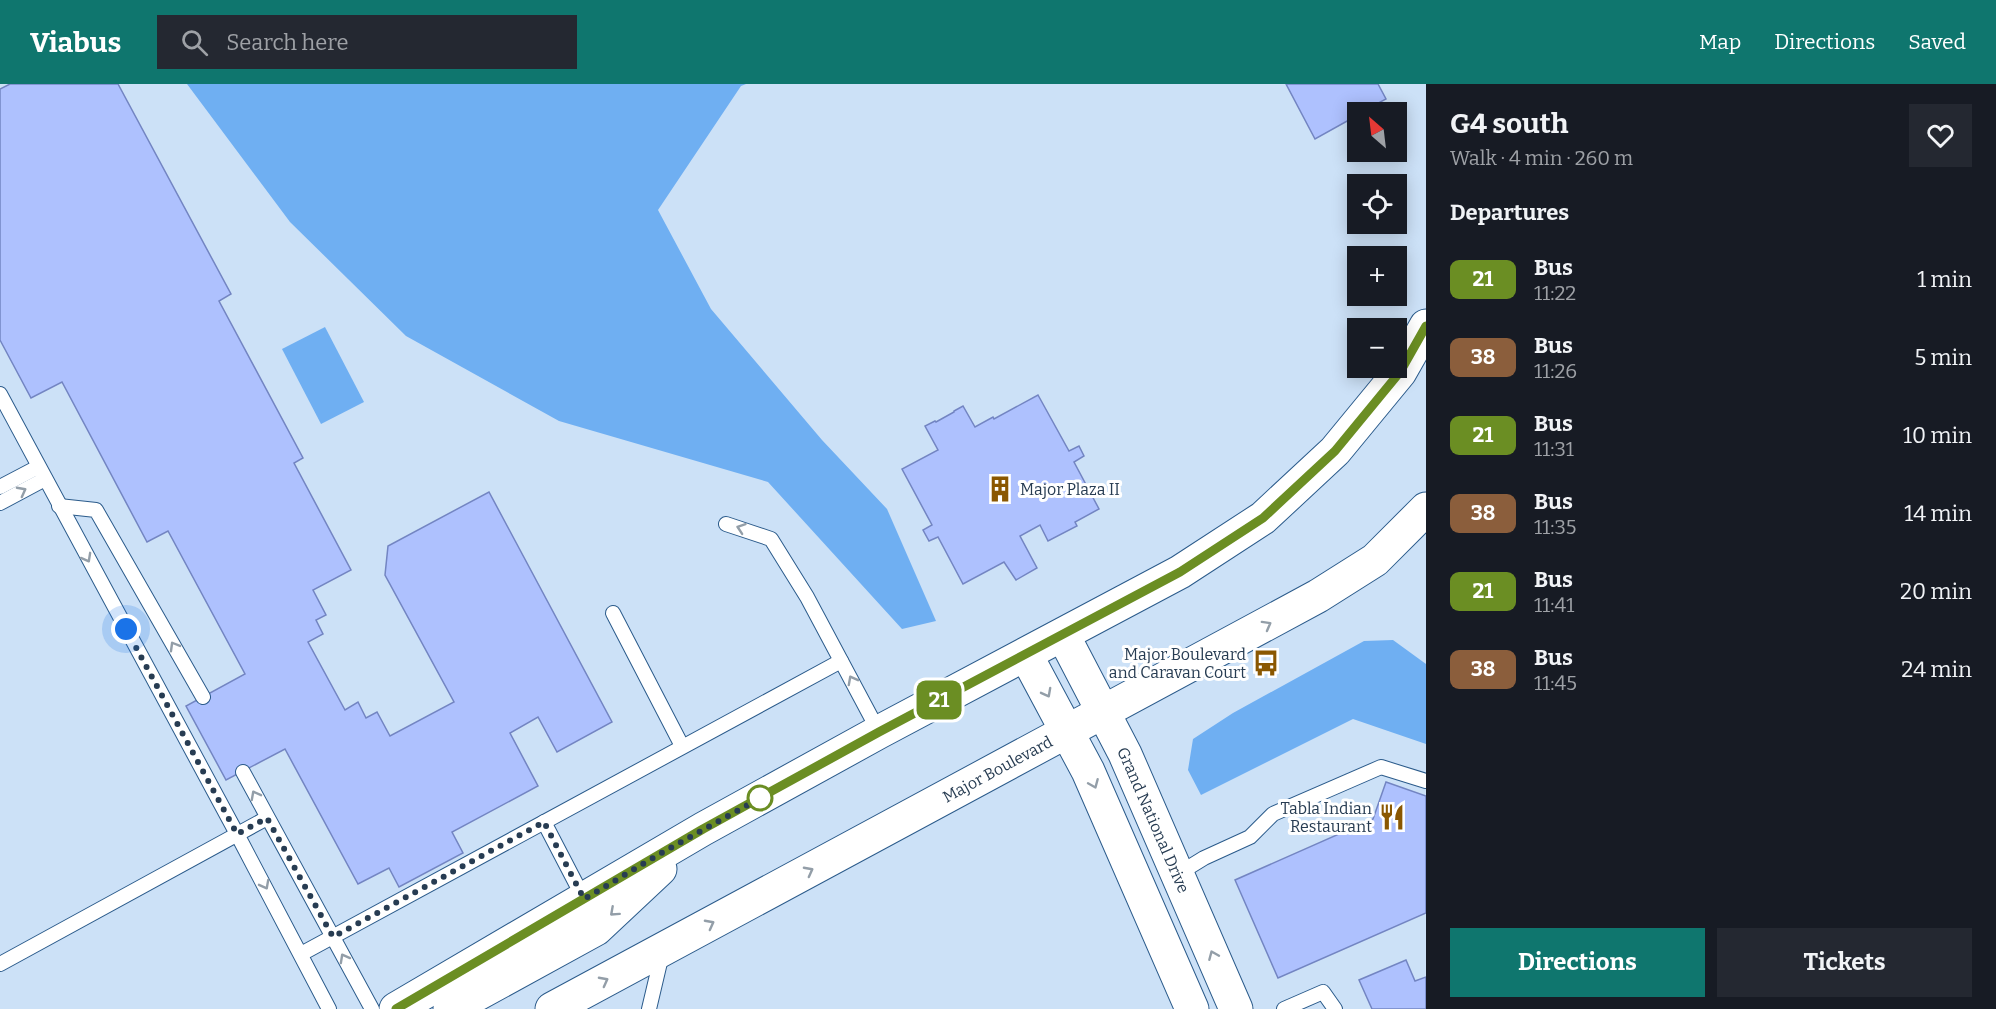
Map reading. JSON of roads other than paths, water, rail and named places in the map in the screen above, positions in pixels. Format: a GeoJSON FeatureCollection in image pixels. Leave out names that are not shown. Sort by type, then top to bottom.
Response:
{"type":"FeatureCollection","features":[{"type":"Feature","properties":{"kind":"street"},"geometry":{"type":"LineString","coordinates":[[396,1009],[703,829],[879,732],[1180,572],[1263,518],[1335,451],[1400,372],[1426,326]]}},
{"type":"Feature","properties":{"kind":"street","name":"Major Boulevard"},"geometry":{"type":"LineString","coordinates":[[552,1009],[1318,596],[1375,560],[1426,508]]}},
{"type":"Feature","properties":{"kind":"street","name":"Grand National Drive"},"geometry":{"type":"LineString","coordinates":[[1063,635],[1125,754],[1236,1009]]}},
{"type":"Feature","properties":{"kind":"street"},"geometry":{"type":"LineString","coordinates":[[1026,655],[1088,771],[1192,1009]]}},
{"type":"Feature","properties":{"kind":"street"},"geometry":{"type":"LineString","coordinates":[[450,1009],[596,929],[703,829]]}},
{"type":"Feature","properties":{"kind":"lane"},"geometry":{"type":"LineString","coordinates":[[0,394],[329,1009]]}},
{"type":"Feature","properties":{"kind":"lane"},"geometry":{"type":"LineString","coordinates":[[0,487],[42,473]]}},
{"type":"Feature","properties":{"kind":"lane"},"geometry":{"type":"LineString","coordinates":[[0,503],[42,473]]}},
{"type":"Feature","properties":{"kind":"lane"},"geometry":{"type":"LineString","coordinates":[[59,506],[96,510],[203,697]]}},
{"type":"Feature","properties":{"kind":"lane"},"geometry":{"type":"LineString","coordinates":[[726,524],[771,539],[807,597],[879,732]]}},
{"type":"Feature","properties":{"kind":"lane"},"geometry":{"type":"LineString","coordinates":[[613,613],[682,746]]}},
{"type":"Feature","properties":{"kind":"lane"},"geometry":{"type":"LineString","coordinates":[[301,954],[841,661]]}},
{"type":"Feature","properties":{"kind":"lane"},"geometry":{"type":"LineString","coordinates":[[1178,874],[1204,858],[1250,837],[1273,814],[1381,767],[1426,781]]}},
{"type":"Feature","properties":{"kind":"lane"},"geometry":{"type":"LineString","coordinates":[[243,772],[372,1009]]}},
{"type":"Feature","properties":{"kind":"lane"},"geometry":{"type":"LineString","coordinates":[[0,964],[267,818]]}},
{"type":"Feature","properties":{"kind":"lane"},"geometry":{"type":"LineString","coordinates":[[544,822],[584,899]]}},
{"type":"Feature","properties":{"kind":"lane"},"geometry":{"type":"LineString","coordinates":[[649,1009],[663,950]]}},
{"type":"Feature","properties":{"kind":"lane"},"geometry":{"type":"LineString","coordinates":[[1284,1009],[1323,992],[1335,1009]]}},
{"type":"Feature","properties":{"kind":"water"},"geometry":{"type":"Polygon","coordinates":[[[187,84],[746,84],[741,86],[658,210],[711,309],[822,440],[887,509],[936,621],[902,629],[768,482],[559,421],[406,336],[290,222],[187,84]]]}},
{"type":"Feature","properties":{"kind":"water"},"geometry":{"type":"Polygon","coordinates":[[[325,327],[364,402],[321,424],[282,349],[325,327]]]}},
{"type":"Feature","properties":{"kind":"water"},"geometry":{"type":"Polygon","coordinates":[[[1393,640],[1426,664],[1426,744],[1353,719],[1201,795],[1188,770],[1193,739],[1233,713],[1364,641],[1393,640]]]}},
{"type":"Feature","properties":{"kind":"place","name":"Major Plaza II"},"geometry":{"type":"Point","coordinates":[1000,489]}},
{"type":"Feature","properties":{"kind":"place","name":"Major Boulevard and Caravan Court"},"geometry":{"type":"Point","coordinates":[1266,663]}},
{"type":"Feature","properties":{"kind":"place","name":"Tabla Indian Restaurant"},"geometry":{"type":"Point","coordinates":[1392,817]}}]}
